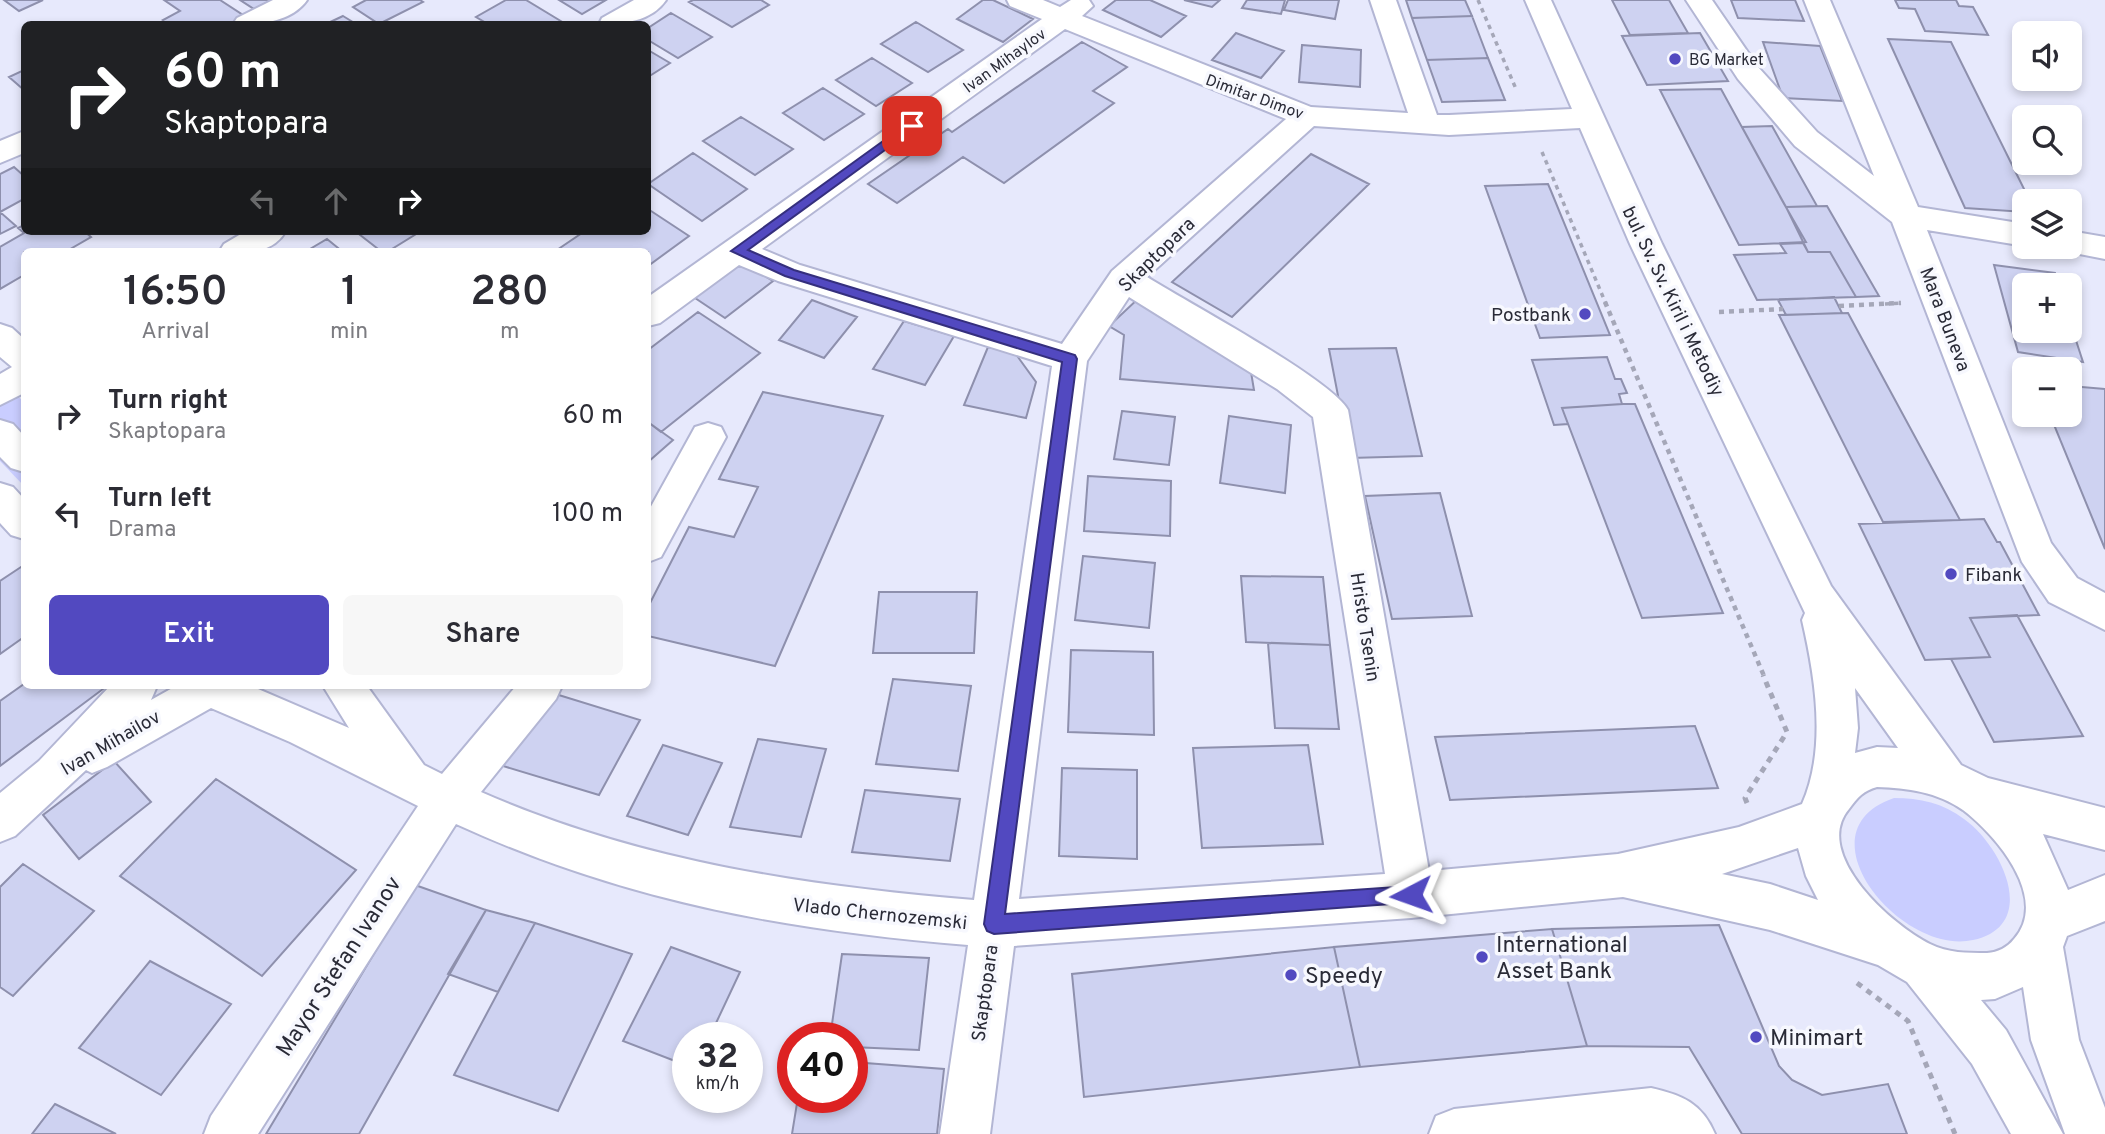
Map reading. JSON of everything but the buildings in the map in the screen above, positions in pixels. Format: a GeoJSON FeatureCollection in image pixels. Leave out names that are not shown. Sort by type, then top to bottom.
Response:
{"type":"FeatureCollection","features":[{"type":"Feature","properties":{"kind":"street"},"geometry":{"type":"LineString","coordinates":[[253,21],[294,0]]}},
{"type":"Feature","properties":{"kind":"street"},"geometry":{"type":"LineString","coordinates":[[617,21],[653,0]]}},
{"type":"Feature","properties":{"kind":"street","name":"Dimitar Dimov"},"geometry":{"type":"LineString","coordinates":[[1020,0],[1076,8],[1198,75],[1307,116],[1426,124],[1588,118]]}},
{"type":"Feature","properties":{"kind":"street"},"geometry":{"type":"LineString","coordinates":[[1383,0],[1426,124]]}},
{"type":"Feature","properties":{"kind":"street","name":"bul. Sv. Sv. Kiril i Metodiy"},"geometry":{"type":"LineString","coordinates":[[1538,0],[1588,118],[1679,314],[1817,597],[1869,675],[1963,787]]}},
{"type":"Feature","properties":{"kind":"street"},"geometry":{"type":"LineString","coordinates":[[1699,0],[1748,73],[1805,139],[1906,215],[2012,233]]}},
{"type":"Feature","properties":{"kind":"street","name":"Mara Buneva"},"geometry":{"type":"LineString","coordinates":[[1817,0],[1906,215],[2035,551],[2063,590],[2105,613]]}},
{"type":"Feature","properties":{"kind":"street","name":"Ivan Mihaylov"},"geometry":{"type":"LineString","coordinates":[[651,312],[1076,8]]}},
{"type":"Feature","properties":{"kind":"street","name":"Skaptopara"},"geometry":{"type":"LineString","coordinates":[[965,1134],[1070,359],[1124,279],[1307,116]]}},
{"type":"Feature","properties":{"kind":"street"},"geometry":{"type":"LineString","coordinates":[[0,153],[21,142]]}},
{"type":"Feature","properties":{"kind":"street"},"geometry":{"type":"LineString","coordinates":[[242,248],[263,235]]}},
{"type":"Feature","properties":{"kind":"street"},"geometry":{"type":"LineString","coordinates":[[2082,244],[2105,248]]}},
{"type":"Feature","properties":{"kind":"street"},"geometry":{"type":"LineString","coordinates":[[737,251],[789,273],[1070,359]]}},
{"type":"Feature","properties":{"kind":"street","name":"Hristo Tsenin"},"geometry":{"type":"LineString","coordinates":[[1124,279],[1289,380],[1330,410],[1411,895]]}},
{"type":"Feature","properties":{"kind":"street"},"geometry":{"type":"LineString","coordinates":[[0,337],[21,355]]}},
{"type":"Feature","properties":{"kind":"street"},"geometry":{"type":"LineString","coordinates":[[0,392],[21,378]]}},
{"type":"Feature","properties":{"kind":"street"},"geometry":{"type":"LineString","coordinates":[[0,434],[21,455]]}},
{"type":"Feature","properties":{"kind":"street"},"geometry":{"type":"LineString","coordinates":[[651,541],[708,437]]}},
{"type":"Feature","properties":{"kind":"street"},"geometry":{"type":"LineString","coordinates":[[0,498],[21,521]]}},
{"type":"Feature","properties":{"kind":"street","name":"bul. Sv. Sv. Kiril i Metodiy"},"geometry":{"type":"LineString","coordinates":[[1817,597],[1833,667],[1837,728],[1824,806]]}},
{"type":"Feature","properties":{"kind":"street","name":"Ivan Mihailov"},"geometry":{"type":"LineString","coordinates":[[54,775],[134,689]]}},
{"type":"Feature","properties":{"kind":"street"},"geometry":{"type":"LineString","coordinates":[[346,689],[430,791]]}},
{"type":"Feature","properties":{"kind":"street","name":"Mayor Stefan Ivanov"},"geometry":{"type":"LineString","coordinates":[[229,1134],[430,791],[539,689]]}},
{"type":"Feature","properties":{"kind":"street","name":"Vlado Chernozemski"},"geometry":{"type":"LineString","coordinates":[[208,691],[274,713],[430,791],[545,841],[635,872],[739,897],[853,912],[994,924],[1411,895],[1618,876],[1739,849],[1824,806]]}},
{"type":"Feature","properties":{"kind":"street","name":"Ivan Mihailov"},"geometry":{"type":"LineString","coordinates":[[54,775],[153,717],[208,691]]}},
{"type":"Feature","properties":{"kind":"street"},"geometry":{"type":"LineString","coordinates":[[2038,1134],[1989,1047],[1905,957],[1854,918],[1831,884],[1819,850],[1824,806],[1849,775],[1877,767],[1910,767],[1963,787],[2105,829]]}},
{"type":"Feature","properties":{"kind":"street"},"geometry":{"type":"LineString","coordinates":[[0,821],[54,775]]}},
{"type":"Feature","properties":{"kind":"street"},"geometry":{"type":"LineString","coordinates":[[1963,787],[2009,823],[2033,854],[2046,887],[2045,933],[2055,1040],[2090,1134]]}},
{"type":"Feature","properties":{"kind":"street","name":"Vlado Chernozemski"},"geometry":{"type":"LineString","coordinates":[[1618,876],[1770,907],[1905,957]]}},
{"type":"Feature","properties":{"kind":"street"},"geometry":{"type":"LineString","coordinates":[[1905,957],[1959,977],[1993,977],[2021,966],[2045,933],[2105,898]]}},
{"type":"Feature","properties":{"kind":"street"},"geometry":{"type":"LineString","coordinates":[[1454,1134],[1651,1113],[1674,1118],[1690,1134]]}},
{"type":"Feature","properties":{"kind":"path"},"geometry":{"type":"LineString","coordinates":[[1478,0],[1787,732],[1745,798],[1749,810]]}},
{"type":"Feature","properties":{"kind":"path"},"geometry":{"type":"LineString","coordinates":[[1839,306],[1939,302]]}},
{"type":"Feature","properties":{"kind":"path"},"geometry":{"type":"LineString","coordinates":[[1679,314],[1783,309]]}},
{"type":"Feature","properties":{"kind":"path"},"geometry":{"type":"LineString","coordinates":[[1853,981],[1908,1021],[1955,1134]]}},
{"type":"Feature","properties":{"kind":"shaded area"},"geometry":{"type":"Polygon","coordinates":[[[0,380],[21,399],[21,483],[0,461],[0,380]]]}},
{"type":"Feature","properties":{"kind":"shaded area"},"geometry":{"type":"Polygon","coordinates":[[[1894,798],[1922,800],[1948,809],[1978,831],[1991,847],[2008,884],[2010,902],[2005,918],[1994,932],[1973,940],[1945,940],[1917,929],[1891,911],[1870,887],[1857,862],[1855,836],[1867,814],[1894,798]]]}},
{"type":"Feature","properties":{"kind":"place","name":"BG Market"},"geometry":{"type":"Point","coordinates":[1675,59]}},
{"type":"Feature","properties":{"kind":"place","name":"Postbank"},"geometry":{"type":"Point","coordinates":[1585,314]}},
{"type":"Feature","properties":{"kind":"place","name":"Fibank"},"geometry":{"type":"Point","coordinates":[1951,574]}},
{"type":"Feature","properties":{"kind":"place","name":"International Asset Bank"},"geometry":{"type":"Point","coordinates":[1482,957]}},
{"type":"Feature","properties":{"kind":"place","name":"Speedy"},"geometry":{"type":"Point","coordinates":[1291,975]}},
{"type":"Feature","properties":{"kind":"place","name":"Minimart"},"geometry":{"type":"Point","coordinates":[1756,1037]}},
{"type":"Feature","properties":{"kind":"route"},"geometry":{"type":"LineString","coordinates":[[912,126],[737,251],[789,273],[1070,359],[994,924],[1411,895]]}}]}
